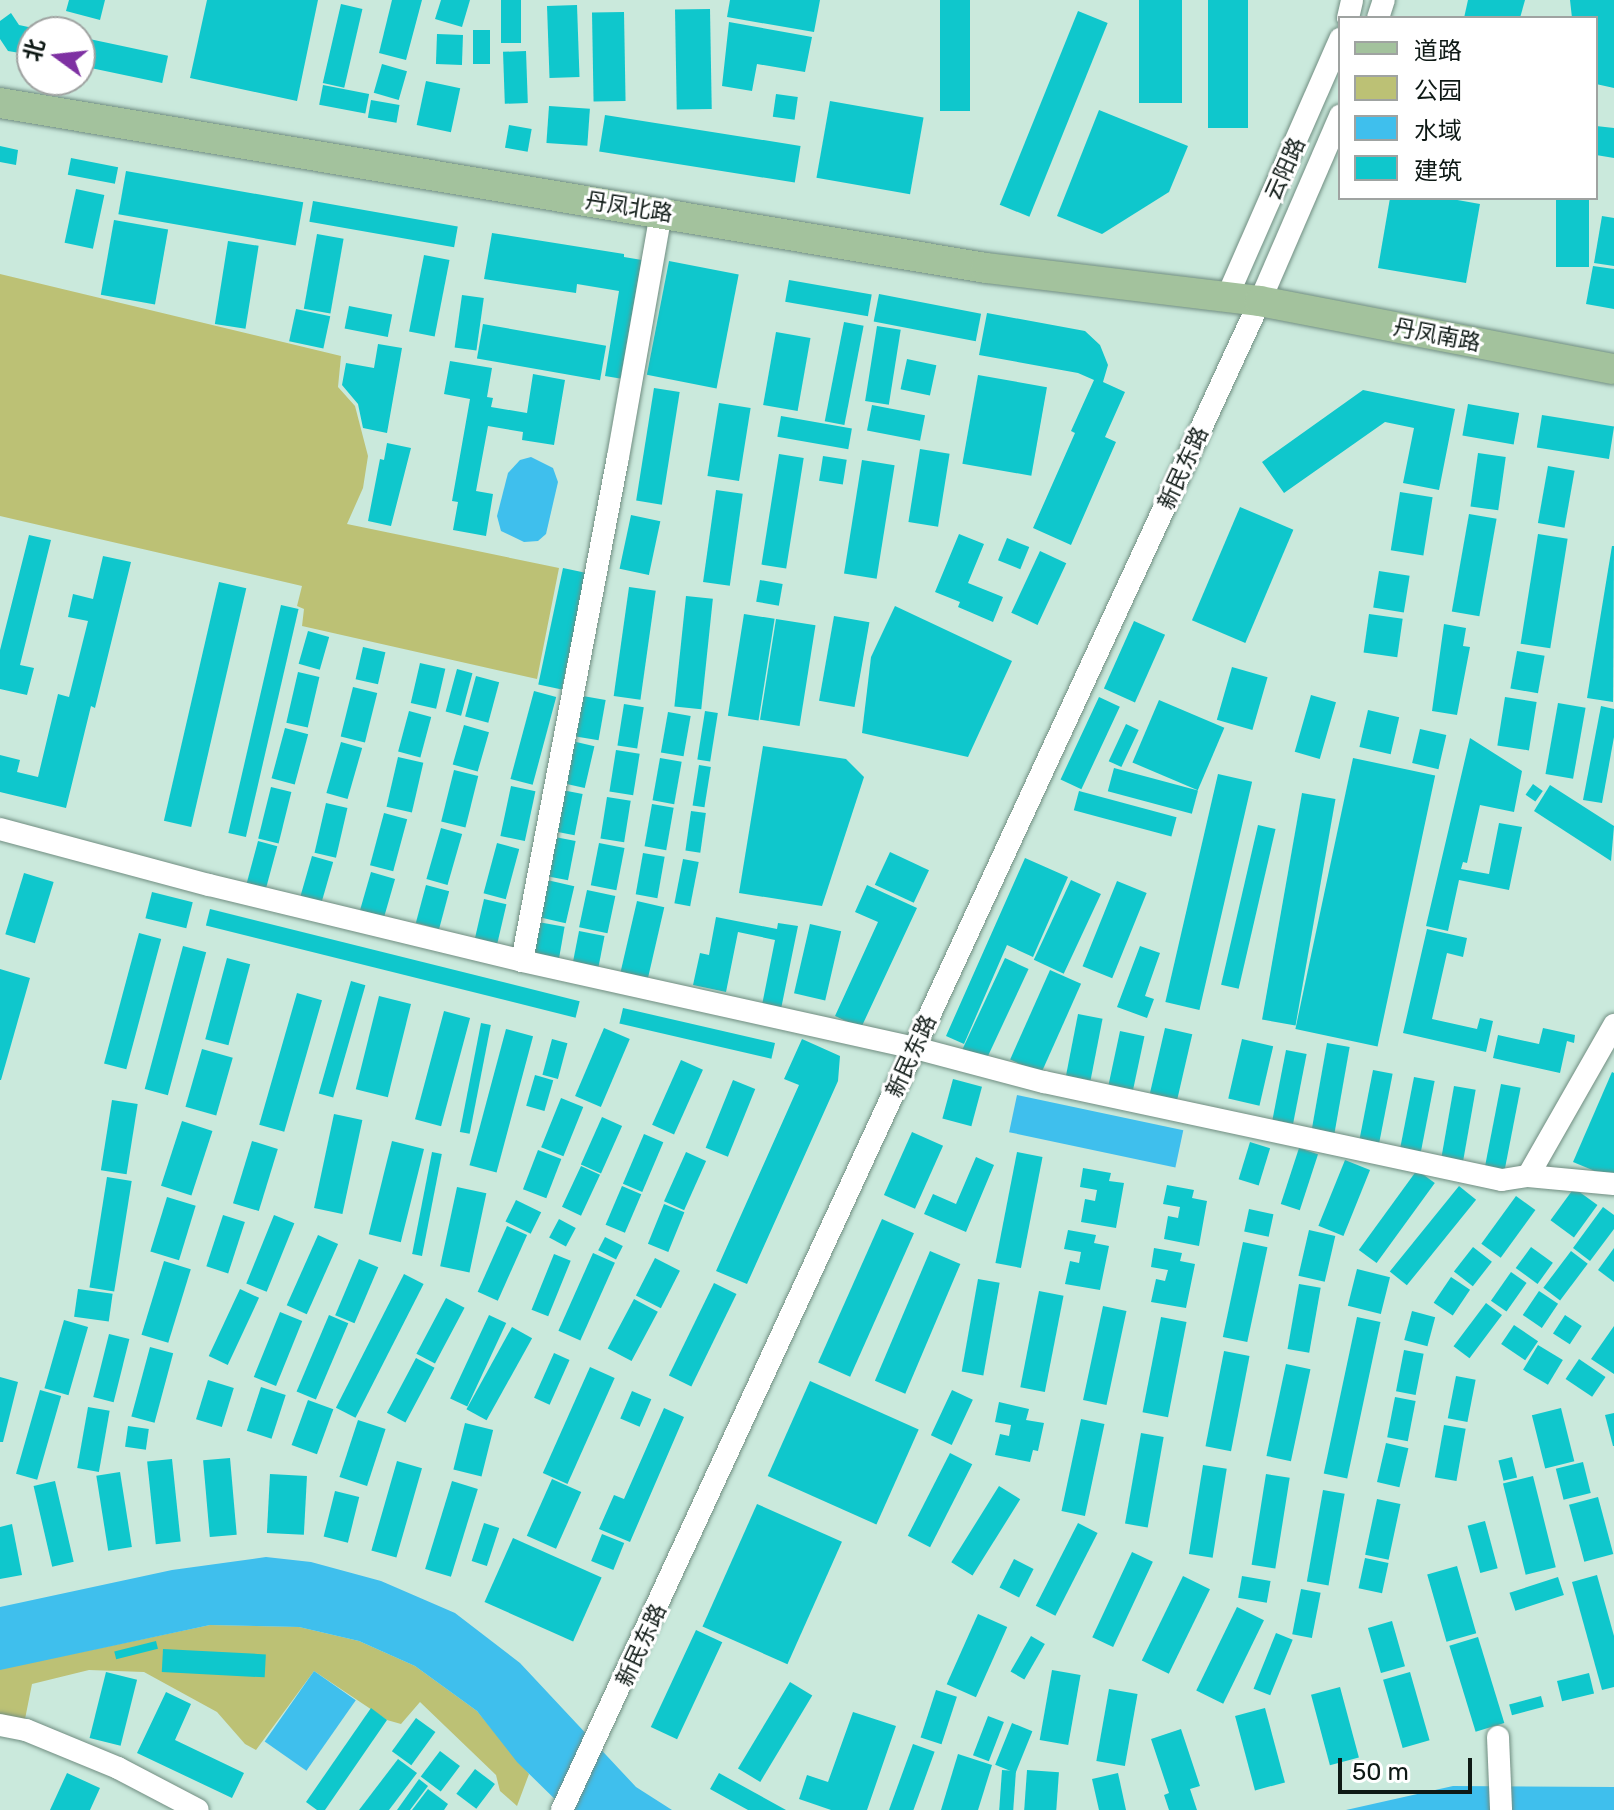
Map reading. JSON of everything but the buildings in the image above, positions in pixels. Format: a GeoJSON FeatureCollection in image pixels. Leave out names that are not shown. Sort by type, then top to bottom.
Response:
{"type":"FeatureCollection","features":[{"type":"Feature","properties":{"kind":"main road","name":"丹凤北路"},"geometry":{"type":"LineString","coordinates":[[0,103],[986,268],[1260,301]]}},
{"type":"Feature","properties":{"kind":"main road","name":"丹凤南路"},"geometry":{"type":"LineString","coordinates":[[1260,301],[1614,369]]}},
{"type":"Feature","properties":{"kind":"street","name":"云阳路"},"geometry":{"type":"LineString","coordinates":[[1227,297],[1338,44]]}},
{"type":"Feature","properties":{"kind":"street","name":"云阳路"},"geometry":{"type":"LineString","coordinates":[[1260,301],[1338,121]]}},
{"type":"Feature","properties":{"kind":"street"},"geometry":{"type":"LineString","coordinates":[[522,961],[661,213]]}},
{"type":"Feature","properties":{"kind":"street","name":"新民东路"},"geometry":{"type":"LineString","coordinates":[[562,1810],[606,1721],[1260,301]]}},
{"type":"Feature","properties":{"kind":"street"},"geometry":{"type":"LineString","coordinates":[[0,829],[209,885],[522,961],[915,1048],[1044,1082],[1502,1180],[1528,1176],[1614,1184]]}},
{"type":"Feature","properties":{"kind":"street"},"geometry":{"type":"LineString","coordinates":[[1528,1176],[1614,1025]]}},
{"type":"Feature","properties":{"kind":"street"},"geometry":{"type":"LineString","coordinates":[[0,1725],[26,1730],[118,1768],[198,1810]]}},
{"type":"Feature","properties":{"kind":"street"},"geometry":{"type":"LineString","coordinates":[[1498,1737],[1501,1810]]}},
{"type":"Feature","properties":{"kind":"green space"},"geometry":{"type":"Polygon","coordinates":[[[0,274],[341,356],[338,387],[355,406],[368,456],[363,488],[347,524],[559,568],[537,679],[302,626],[304,609],[297,606],[302,586],[0,516],[0,274]]]}},
{"type":"Feature","properties":{"kind":"green space"},"geometry":{"type":"Polygon","coordinates":[[[210,1625],[299,1627],[359,1641],[415,1666],[477,1711],[529,1774],[517,1806],[500,1791],[496,1775],[420,1702],[401,1724],[387,1720],[314,1671],[256,1750],[245,1744],[217,1712],[144,1672],[89,1670],[32,1684],[25,1719],[0,1721],[0,1669],[210,1625]]]}},
{"type":"Feature","properties":{"kind":"water"},"geometry":{"type":"Polygon","coordinates":[[[531,457],[553,468],[558,482],[546,534],[538,541],[524,542],[501,531],[497,516],[508,473],[520,460],[531,457]]]}},
{"type":"Feature","properties":{"kind":"water"},"geometry":{"type":"Polygon","coordinates":[[[1017,1095],[1183,1130],[1175,1168],[1009,1132],[1017,1095]]]}},
{"type":"Feature","properties":{"kind":"water"},"geometry":{"type":"Polygon","coordinates":[[[266,1557],[311,1562],[381,1581],[455,1613],[520,1663],[636,1787],[672,1810],[566,1810],[517,1762],[477,1711],[415,1666],[359,1641],[299,1627],[210,1625],[0,1670],[0,1607],[172,1570],[266,1557]]]}},
{"type":"Feature","properties":{"kind":"water"},"geometry":{"type":"Polygon","coordinates":[[[314,1671],[356,1700],[306,1771],[265,1741],[314,1671]]]}},
{"type":"Feature","properties":{"kind":"water"},"geometry":{"type":"Polygon","coordinates":[[[1453,1786],[1614,1787],[1614,1810],[1346,1810],[1453,1786]]]}}]}
